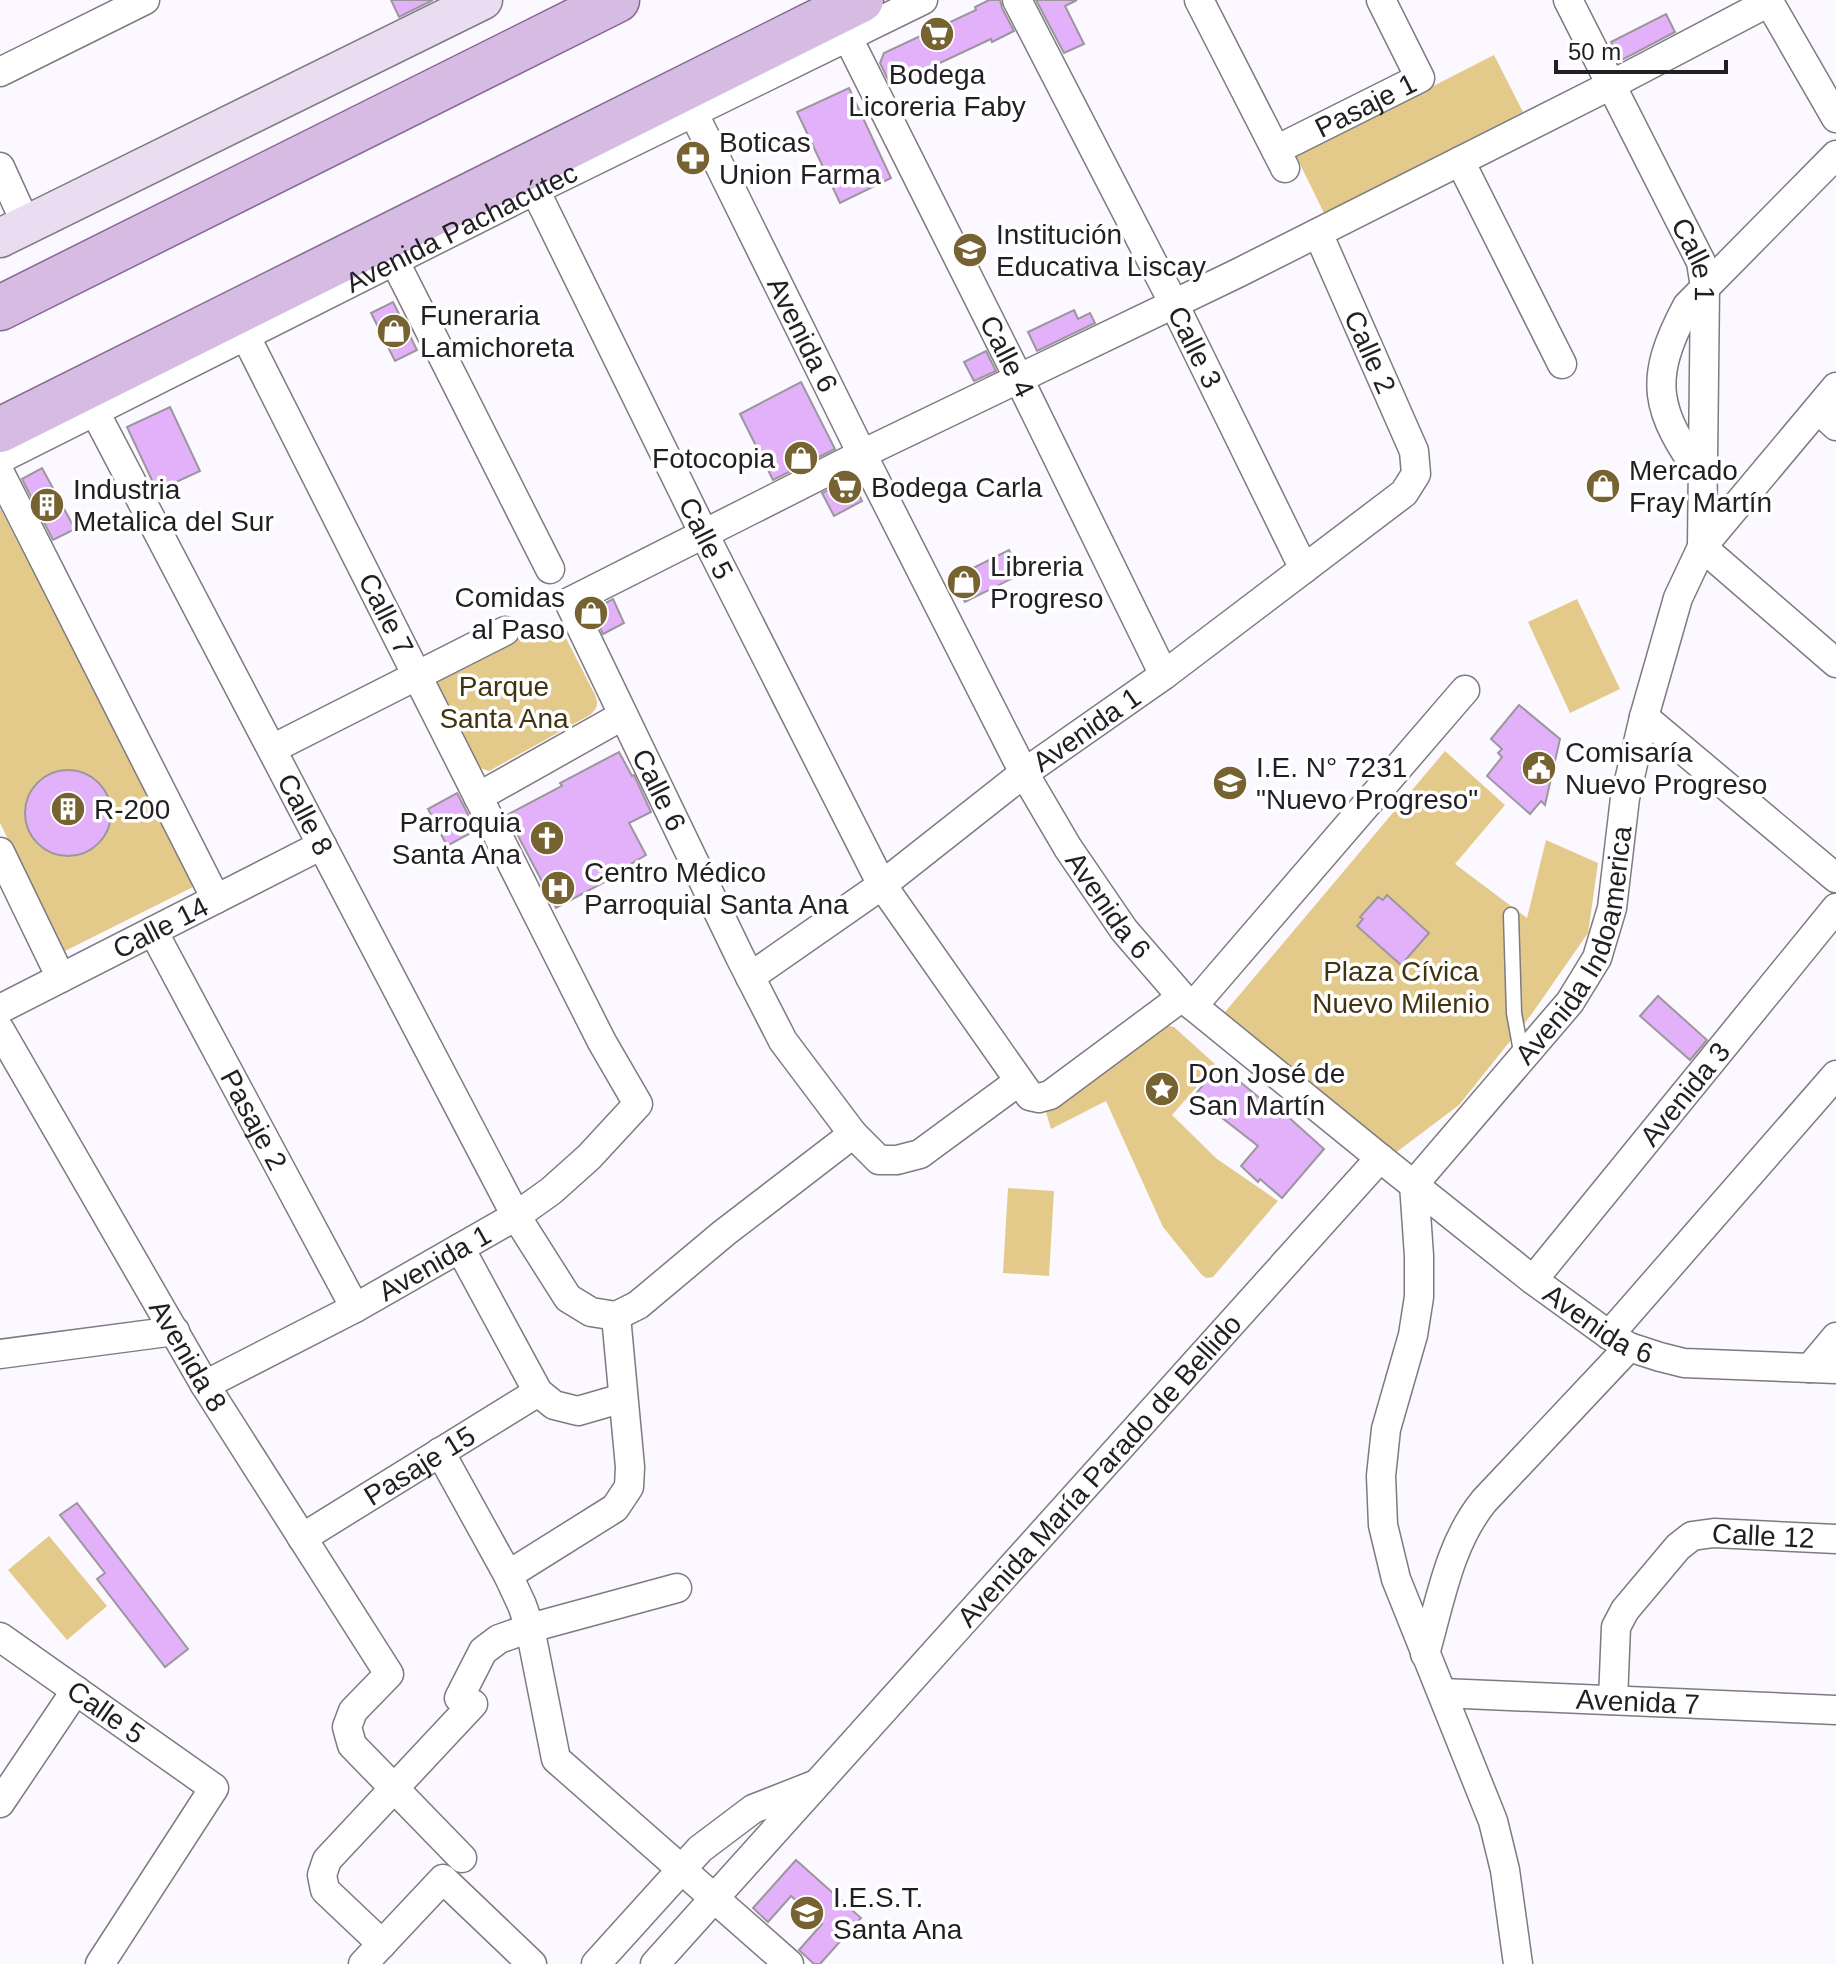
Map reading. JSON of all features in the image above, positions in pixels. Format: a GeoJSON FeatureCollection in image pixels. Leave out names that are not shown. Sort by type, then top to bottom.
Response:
{"type":"FeatureCollection","features":[{"type":"Feature","properties":{"kind":"main road"},"geometry":{"type":"LineString","coordinates":[[0,308],[617,0]]}},
{"type":"Feature","properties":{"kind":"main road","name":"Avenida Pachacútec"},"geometry":{"type":"LineString","coordinates":[[0,430],[855,19]]}},
{"type":"Feature","properties":{"kind":"street"},"geometry":{"type":"LineString","coordinates":[[0,72],[145,0]]}},
{"type":"Feature","properties":{"kind":"street"},"geometry":{"type":"LineString","coordinates":[[0,167],[13,231],[483,0]]}},
{"type":"Feature","properties":{"kind":"street","name":"Avenida Pachacútec"},"geometry":{"type":"LineString","coordinates":[[0,459],[535,190],[694,114],[855,19],[923,0]]}},
{"type":"Feature","properties":{"kind":"street","name":"Calle 3"},"geometry":{"type":"LineString","coordinates":[[1017,0],[1174,304],[1304,569]]}},
{"type":"Feature","properties":{"kind":"street","name":"Pasaje 1"},"geometry":{"type":"LineString","coordinates":[[1199,0],[1280,159],[1420,78],[1381,0]]}},
{"type":"Feature","properties":{"kind":"street","name":"Calle 1"},"geometry":{"type":"LineString","coordinates":[[1568,0],[1701,262],[1705,287],[1702,547]]}},
{"type":"Feature","properties":{"kind":"street"},"geometry":{"type":"LineString","coordinates":[[704,534],[1318,233],[1611,85],[1768,1],[1836,118]]}},
{"type":"Feature","properties":{"kind":"street","name":"Calle 4"},"geometry":{"type":"LineString","coordinates":[[855,19],[1019,379],[1164,675]]}},
{"type":"Feature","properties":{"kind":"street","name":"Avenida 6"},"geometry":{"type":"LineString","coordinates":[[694,114],[1024,773],[1068,848],[1124,930],[1187,1002],[1533,1280],[1619,1341],[1684,1363],[1823,1368]]}},
{"type":"Feature","properties":{"kind":"street"},"geometry":{"type":"LineString","coordinates":[[1703,478],[1670,426],[1661,400],[1661,371],[1671,337],[1687,306],[1836,155]]}},
{"type":"Feature","properties":{"kind":"street"},"geometry":{"type":"LineString","coordinates":[[1460,161],[1562,364]]}},
{"type":"Feature","properties":{"kind":"street","name":"Calle 5"},"geometry":{"type":"LineString","coordinates":[[535,190],[704,534],[882,885],[1018,1082]]}},
{"type":"Feature","properties":{"kind":"street","name":"Calle 2"},"geometry":{"type":"LineString","coordinates":[[1318,233],[1414,451],[1416,474]]}},
{"type":"Feature","properties":{"kind":"street"},"geometry":{"type":"LineString","coordinates":[[395,262],[550,569]]}},
{"type":"Feature","properties":{"kind":"street","name":"Calle 7"},"geometry":{"type":"LineString","coordinates":[[246,337],[602,1042],[638,1104]]}},
{"type":"Feature","properties":{"kind":"street","name":"Avenida Indoamerica"},"geometry":{"type":"LineString","coordinates":[[1414,1184],[1570,1002],[1597,958],[1612,908],[1625,798],[1678,598],[1702,547],[1827,418],[1836,387]]}},
{"type":"Feature","properties":{"kind":"street","name":"Calle 8"},"geometry":{"type":"LineString","coordinates":[[95,412],[516,1216],[568,1298],[591,1312],[616,1316]]}},
{"type":"Feature","properties":{"kind":"street"},"geometry":{"type":"LineString","coordinates":[[0,473],[216,899]]}},
{"type":"Feature","properties":{"kind":"street","name":"Avenida 1"},"geometry":{"type":"LineString","coordinates":[[750,977],[882,885],[1024,773],[1164,675],[1404,493],[1416,474]]}},
{"type":"Feature","properties":{"kind":"street","name":"Calle 6"},"geometry":{"type":"LineString","coordinates":[[704,534],[569,602],[783,1041],[853,1134],[879,1160],[897,1160],[920,1154],[1018,1082]]}},
{"type":"Feature","properties":{"kind":"street"},"geometry":{"type":"LineString","coordinates":[[1702,547],[1836,663]]}},
{"type":"Feature","properties":{"kind":"street"},"geometry":{"type":"LineString","coordinates":[[272,749],[505,631]]}},
{"type":"Feature","properties":{"kind":"street"},"geometry":{"type":"LineString","coordinates":[[1018,1082],[1030,1096],[1039,1098],[1050,1095],[1187,1002],[1465,690]]}},
{"type":"Feature","properties":{"kind":"street"},"geometry":{"type":"LineString","coordinates":[[478,797],[622,716]]}},
{"type":"Feature","properties":{"kind":"street"},"geometry":{"type":"LineString","coordinates":[[1644,717],[1836,878]]}},
{"type":"Feature","properties":{"kind":"street","name":"Calle 14"},"geometry":{"type":"LineString","coordinates":[[0,1009],[322,845]]}},
{"type":"Feature","properties":{"kind":"street"},"geometry":{"type":"LineString","coordinates":[[0,852],[61,978]]}},
{"type":"Feature","properties":{"kind":"street","name":"Avenida 3"},"geometry":{"type":"LineString","coordinates":[[1533,1280],[1836,908]]}},
{"type":"Feature","properties":{"kind":"street","name":"Pasaje 2"},"geometry":{"type":"LineString","coordinates":[[153,931],[355,1308]]}},
{"type":"Feature","properties":{"kind":"street","name":"Avenida 8"},"geometry":{"type":"LineString","coordinates":[[0,1030],[205,1385],[389,1674],[353,1711],[347,1727],[352,1745],[393,1789]]}},
{"type":"Feature","properties":{"kind":"street"},"geometry":{"type":"LineString","coordinates":[[1425,1654],[1455,1551],[1469,1519],[1836,1075]]}},
{"type":"Feature","properties":{"kind":"street","name":"Avenida 1"},"geometry":{"type":"LineString","coordinates":[[205,1385],[355,1308],[516,1216],[551,1191],[589,1157],[638,1104]]}},
{"type":"Feature","properties":{"kind":"street"},"geometry":{"type":"LineString","coordinates":[[508,1575],[615,1508],[629,1487],[630,1467],[616,1316],[638,1305],[724,1233],[853,1134]]}},
{"type":"Feature","properties":{"kind":"street","name":"Avenida María Parado de Bellido"},"geometry":{"type":"LineString","coordinates":[[655,1964],[1380,1158]]}},
{"type":"Feature","properties":{"kind":"street"},"geometry":{"type":"LineString","coordinates":[[1414,1184],[1419,1297],[1413,1335],[1386,1429],[1381,1476],[1383,1525],[1396,1579],[1493,1821],[1505,1870],[1518,1964]]}},
{"type":"Feature","properties":{"kind":"street"},"geometry":{"type":"LineString","coordinates":[[460,1248],[538,1392],[554,1405],[578,1411],[623,1398]]}},
{"type":"Feature","properties":{"kind":"street"},"geometry":{"type":"LineString","coordinates":[[0,1354],[175,1331]]}},
{"type":"Feature","properties":{"kind":"street"},"geometry":{"type":"LineString","coordinates":[[1823,1368],[1836,1337]]}},
{"type":"Feature","properties":{"kind":"street","name":"Pasaje 15"},"geometry":{"type":"LineString","coordinates":[[302,1538],[538,1392]]}},
{"type":"Feature","properties":{"kind":"street"},"geometry":{"type":"LineString","coordinates":[[440,1452],[522,1605],[530,1628],[556,1759],[789,1964]]}},
{"type":"Feature","properties":{"kind":"street","name":"Calle 12"},"geometry":{"type":"LineString","coordinates":[[1613,1700],[1616,1627],[1625,1610],[1678,1547],[1692,1536],[1714,1533],[1836,1539]]}},
{"type":"Feature","properties":{"kind":"street"},"geometry":{"type":"LineString","coordinates":[[532,1964],[443,1879],[372,1954],[325,1890],[322,1875],[327,1860],[393,1789],[466,1701],[483,1651],[499,1639],[530,1628],[677,1588]]}},
{"type":"Feature","properties":{"kind":"street","name":"Calle 5"},"geometry":{"type":"LineString","coordinates":[[0,1637],[214,1788],[100,1964]]}},
{"type":"Feature","properties":{"kind":"street"},"geometry":{"type":"LineString","coordinates":[[0,1803],[76,1690]]}},
{"type":"Feature","properties":{"kind":"street","name":"Avenida 7"},"geometry":{"type":"LineString","coordinates":[[1442,1693],[1836,1710]]}},
{"type":"Feature","properties":{"kind":"street","name":"Avenida María Parado de Bellido"},"geometry":{"type":"LineString","coordinates":[[596,1964],[700,1849],[753,1809],[818,1784]]}},
{"type":"Feature","properties":{"kind":"street"},"geometry":{"type":"LineString","coordinates":[[393,1789],[462,1858]]}},
{"type":"Feature","properties":{"kind":"lane"},"geometry":{"type":"LineString","coordinates":[[1511,915],[1514,1013],[1522,1057]]}},
{"type":"Feature","properties":{"kind":"green space"},"geometry":{"type":"Polygon","coordinates":[[[1494,55],[1523,112],[1324,213],[1296,156],[1494,55]]]}},
{"type":"Feature","properties":{"kind":"green space"},"geometry":{"type":"Polygon","coordinates":[[[0,508],[195,886],[63,952],[0,823],[0,508]]]}},
{"type":"Feature","properties":{"kind":"green space"},"geometry":{"type":"Polygon","coordinates":[[[1577,599],[1620,689],[1570,713],[1528,622],[1577,599]]]}},
{"type":"Feature","properties":{"kind":"green space","name":"Parque Santa Ana"},"geometry":{"type":"Polygon","coordinates":[[[548,625],[559,628],[565,636],[595,695],[596,708],[590,715],[489,771],[477,767],[434,684],[437,674],[548,625]]]}},
{"type":"Feature","properties":{"kind":"green space","name":"Plaza Cívica Nuevo Milenio"},"geometry":{"type":"Polygon","coordinates":[[[1445,751],[1505,805],[1455,864],[1527,918],[1546,840],[1598,863],[1588,933],[1531,1015],[1459,1105],[1390,1157],[1220,1018],[1445,751]]]}},
{"type":"Feature","properties":{"kind":"green space"},"geometry":{"type":"Polygon","coordinates":[[[1166,1025],[1174,1027],[1216,1065],[1172,1115],[1217,1159],[1278,1201],[1213,1277],[1206,1278],[1201,1274],[1163,1227],[1106,1101],[1051,1129],[1046,1112],[1048,1106],[1166,1025]]]}},
{"type":"Feature","properties":{"kind":"green space"},"geometry":{"type":"Polygon","coordinates":[[[1008,1188],[1054,1191],[1049,1276],[1003,1273],[1008,1188]]]}},
{"type":"Feature","properties":{"kind":"green space"},"geometry":{"type":"Polygon","coordinates":[[[49,1536],[107,1606],[67,1640],[8,1570],[49,1536]]]}},
{"type":"Feature","properties":{"kind":"building"},"geometry":{"type":"Polygon","coordinates":[[[391,0],[433,0],[399,17],[391,0]]]}},
{"type":"Feature","properties":{"kind":"building"},"geometry":{"type":"Polygon","coordinates":[[[989,0],[1000,0],[1014,31],[891,86],[880,63],[884,53],[976,10],[975,7],[989,0]]]}},
{"type":"Feature","properties":{"kind":"building"},"geometry":{"type":"Polygon","coordinates":[[[1036,0],[1077,0],[1065,6],[1084,44],[1064,53],[1036,0]]]}},
{"type":"Feature","properties":{"kind":"building"},"geometry":{"type":"Polygon","coordinates":[[[1666,14],[1675,32],[1620,61],[1611,42],[1666,14]]]}},
{"type":"Feature","properties":{"kind":"building"},"geometry":{"type":"Polygon","coordinates":[[[849,88],[891,178],[840,203],[797,112],[849,88]]]}},
{"type":"Feature","properties":{"kind":"building","name":"Funeraria Lamichoreta"},"geometry":{"type":"Polygon","coordinates":[[[393,302],[417,350],[395,361],[371,313],[393,302]]]}},
{"type":"Feature","properties":{"kind":"building"},"geometry":{"type":"Polygon","coordinates":[[[1074,310],[1078,319],[1090,313],[1095,323],[1037,351],[1028,332],[1074,310]]]}},
{"type":"Feature","properties":{"kind":"building"},"geometry":{"type":"Polygon","coordinates":[[[986,351],[996,371],[974,381],[964,362],[986,351]]]}},
{"type":"Feature","properties":{"kind":"building"},"geometry":{"type":"Polygon","coordinates":[[[801,382],[835,449],[773,480],[740,414],[801,382]]]}},
{"type":"Feature","properties":{"kind":"building"},"geometry":{"type":"Polygon","coordinates":[[[170,407],[200,471],[157,491],[127,427],[170,407]]]}},
{"type":"Feature","properties":{"kind":"building","name":"Industria Metalica del Sur"},"geometry":{"type":"Polygon","coordinates":[[[42,468],[75,529],[53,540],[22,479],[42,468]]]}},
{"type":"Feature","properties":{"kind":"building"},"geometry":{"type":"Polygon","coordinates":[[[849,480],[862,501],[834,516],[822,493],[849,480]]]}},
{"type":"Feature","properties":{"kind":"building"},"geometry":{"type":"Polygon","coordinates":[[[1009,550],[1021,574],[965,602],[953,578],[1009,550]]]}},
{"type":"Feature","properties":{"kind":"building"},"geometry":{"type":"Polygon","coordinates":[[[613,599],[624,623],[603,634],[592,610],[613,599]]]}},
{"type":"Feature","properties":{"kind":"building"},"geometry":{"type":"Polygon","coordinates":[[[1519,705],[1560,739],[1545,805],[1541,801],[1530,814],[1487,776],[1502,757],[1498,753],[1502,749],[1491,739],[1519,705]]]}},
{"type":"Feature","properties":{"kind":"building"},"geometry":{"type":"Polygon","coordinates":[[[619,752],[634,775],[651,812],[629,823],[646,855],[610,879],[556,908],[507,815],[619,752]]]}},
{"type":"Feature","properties":{"kind":"building","name":"R-200"},"geometry":{"type":"Polygon","coordinates":[[[68,770],[85,773],[99,782],[108,796],[111,813],[108,830],[99,844],[85,853],[68,856],[51,853],[37,844],[28,830],[25,813],[28,796],[37,782],[51,773],[68,770]]]}},
{"type":"Feature","properties":{"kind":"building"},"geometry":{"type":"Polygon","coordinates":[[[457,793],[476,830],[447,846],[428,809],[457,793]]]}},
{"type":"Feature","properties":{"kind":"building"},"geometry":{"type":"Polygon","coordinates":[[[1387,895],[1429,933],[1401,965],[1357,926],[1363,919],[1360,917],[1378,897],[1383,900],[1387,895]]]}},
{"type":"Feature","properties":{"kind":"building"},"geometry":{"type":"Polygon","coordinates":[[[1658,996],[1707,1040],[1690,1060],[1640,1016],[1658,996]]]}},
{"type":"Feature","properties":{"kind":"building"},"geometry":{"type":"Polygon","coordinates":[[[1218,1067],[1283,1117],[1285,1114],[1324,1149],[1282,1198],[1241,1166],[1258,1146],[1194,1096],[1218,1067]]]}},
{"type":"Feature","properties":{"kind":"building"},"geometry":{"type":"Polygon","coordinates":[[[77,1503],[188,1649],[165,1667],[97,1579],[105,1573],[60,1515],[77,1503]]]}},
{"type":"Feature","properties":{"kind":"building","name":"I.E.S.T. Santa Ana"},"geometry":{"type":"Polygon","coordinates":[[[796,1860],[861,1918],[820,1964],[814,1964],[799,1950],[822,1924],[791,1896],[768,1922],[753,1908],[796,1860]]]}},
{"type":"Feature","properties":{"kind":"place","name":"Bodega Licoreria Faby"},"geometry":{"type":"Point","coordinates":[937,34]}},
{"type":"Feature","properties":{"kind":"place","name":"Boticas Union Farma"},"geometry":{"type":"Point","coordinates":[693,158]}},
{"type":"Feature","properties":{"kind":"place","name":"Institución Educativa Liscay"},"geometry":{"type":"Point","coordinates":[970,250]}},
{"type":"Feature","properties":{"kind":"place","name":"Funeraria Lamichoreta"},"geometry":{"type":"Point","coordinates":[394,331]}},
{"type":"Feature","properties":{"kind":"place","name":"Fotocopia"},"geometry":{"type":"Point","coordinates":[801,458]}},
{"type":"Feature","properties":{"kind":"place","name":"Mercado Fray Martín"},"geometry":{"type":"Point","coordinates":[1603,486]}},
{"type":"Feature","properties":{"kind":"place","name":"Bodega Carla"},"geometry":{"type":"Point","coordinates":[845,487]}},
{"type":"Feature","properties":{"kind":"place","name":"Industria Metalica del Sur"},"geometry":{"type":"Point","coordinates":[47,505]}},
{"type":"Feature","properties":{"kind":"place","name":"Libreria Progreso"},"geometry":{"type":"Point","coordinates":[964,582]}},
{"type":"Feature","properties":{"kind":"place","name":"Comidas al Paso"},"geometry":{"type":"Point","coordinates":[591,613]}},
{"type":"Feature","properties":{"kind":"place","name":"Comisaría Nuevo Progreso"},"geometry":{"type":"Point","coordinates":[1539,768]}},
{"type":"Feature","properties":{"kind":"place","name":"I.E. N° 7231 \"Nuevo Progreso\""},"geometry":{"type":"Point","coordinates":[1230,783]}},
{"type":"Feature","properties":{"kind":"place","name":"R-200"},"geometry":{"type":"Point","coordinates":[68,809]}},
{"type":"Feature","properties":{"kind":"place","name":"Parroquia Santa Ana"},"geometry":{"type":"Point","coordinates":[547,838]}},
{"type":"Feature","properties":{"kind":"place","name":"Centro Médico Parroquial Santa Ana"},"geometry":{"type":"Point","coordinates":[558,888]}},
{"type":"Feature","properties":{"kind":"place","name":"Don José de San Martín"},"geometry":{"type":"Point","coordinates":[1162,1089]}},
{"type":"Feature","properties":{"kind":"place","name":"I.E.S.T. Santa Ana"},"geometry":{"type":"Point","coordinates":[807,1913]}}]}
